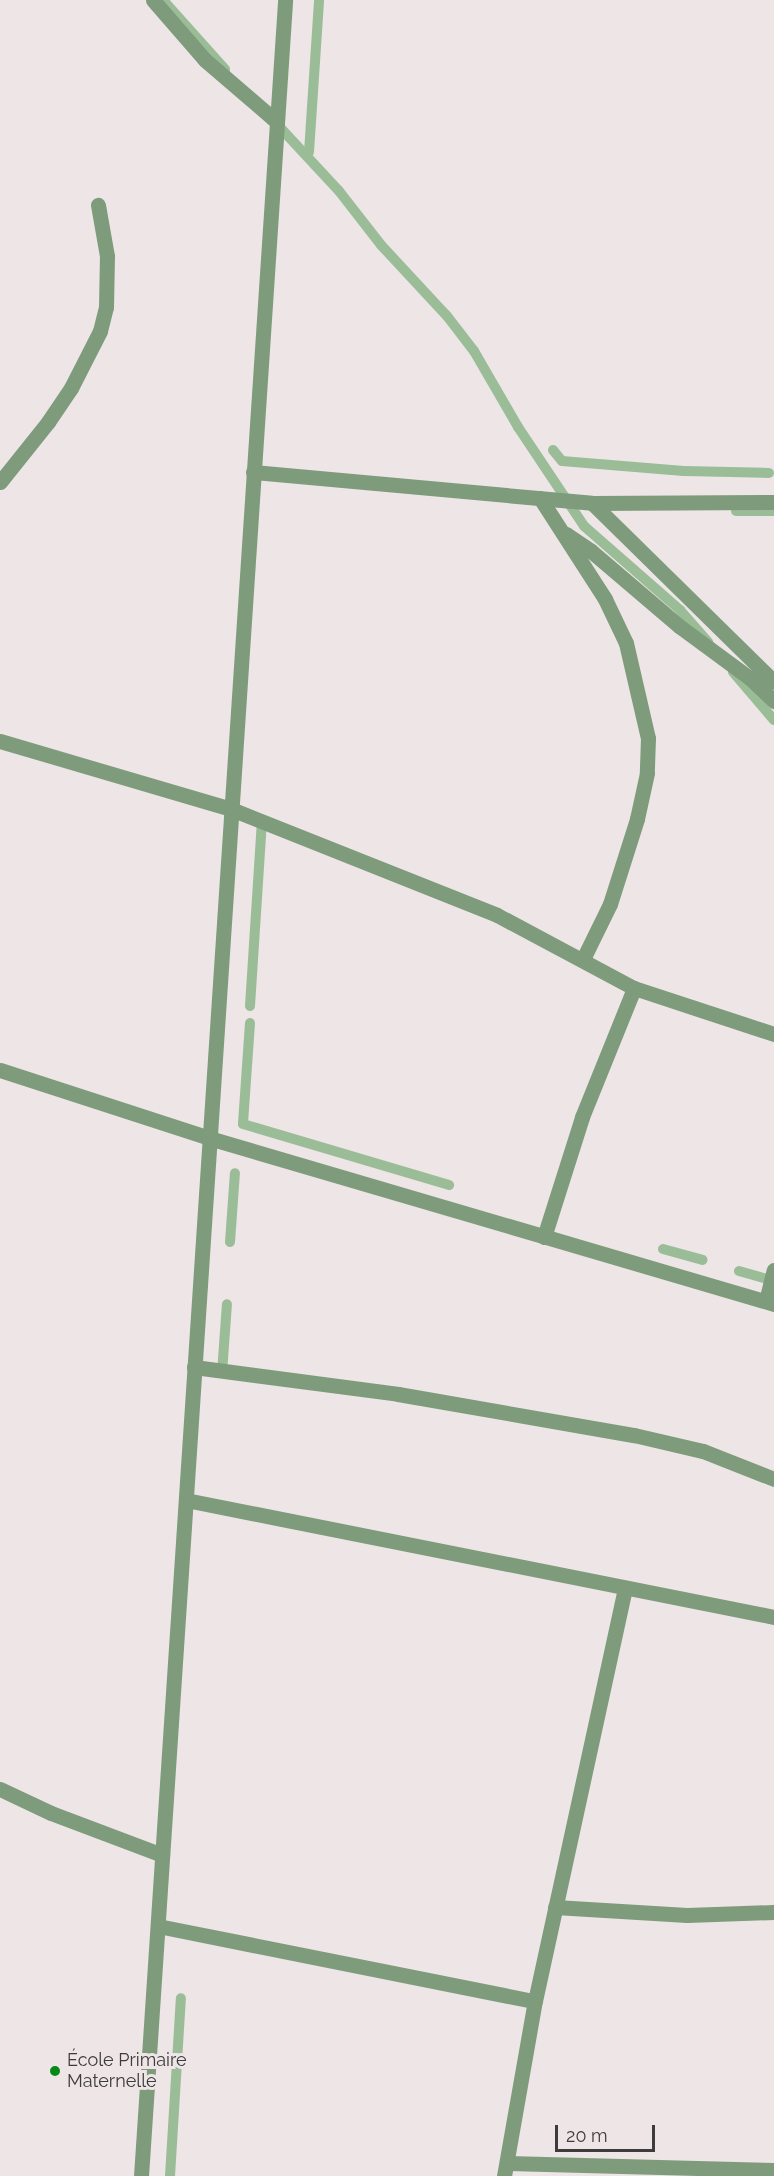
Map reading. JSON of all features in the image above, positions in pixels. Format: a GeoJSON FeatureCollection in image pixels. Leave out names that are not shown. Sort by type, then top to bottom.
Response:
{"type":"FeatureCollection","features":[{"type":"Feature","properties":{"kind":"street"},"geometry":{"type":"LineString","coordinates":[[153,0],[205,60],[277,122]]}},
{"type":"Feature","properties":{"kind":"street"},"geometry":{"type":"LineString","coordinates":[[141,2176],[285,0]]}},
{"type":"Feature","properties":{"kind":"street"},"geometry":{"type":"LineString","coordinates":[[0,482],[48,422],[72,387],[100,331],[106,307],[107,256],[98,205]]}},
{"type":"Feature","properties":{"kind":"street"},"geometry":{"type":"LineString","coordinates":[[253,472],[592,503],[774,502]]}},
{"type":"Feature","properties":{"kind":"street"},"geometry":{"type":"LineString","coordinates":[[540,498],[605,599],[626,643],[648,738],[647,773],[637,819],[610,904],[583,959]]}},
{"type":"Feature","properties":{"kind":"street"},"geometry":{"type":"LineString","coordinates":[[592,503],[774,682]]}},
{"type":"Feature","properties":{"kind":"street"},"geometry":{"type":"LineString","coordinates":[[561,530],[591,551],[679,626],[751,679],[774,701]]}},
{"type":"Feature","properties":{"kind":"street"},"geometry":{"type":"LineString","coordinates":[[0,741],[231,809],[497,915],[634,988],[774,1034]]}},
{"type":"Feature","properties":{"kind":"street"},"geometry":{"type":"LineString","coordinates":[[544,1237],[582,1117],[634,988]]}},
{"type":"Feature","properties":{"kind":"street"},"geometry":{"type":"LineString","coordinates":[[0,1070],[209,1138],[770,1303],[774,1269]]}},
{"type":"Feature","properties":{"kind":"street"},"geometry":{"type":"LineString","coordinates":[[195,1367],[398,1394],[634,1435],[702,1451],[774,1479]]}},
{"type":"Feature","properties":{"kind":"street"},"geometry":{"type":"LineString","coordinates":[[186,1500],[774,1617]]}},
{"type":"Feature","properties":{"kind":"street"},"geometry":{"type":"LineString","coordinates":[[626,1588],[535,2001],[505,2169],[774,2170]]}},
{"type":"Feature","properties":{"kind":"street"},"geometry":{"type":"LineString","coordinates":[[0,1789],[51,1813],[162,1855]]}},
{"type":"Feature","properties":{"kind":"street"},"geometry":{"type":"LineString","coordinates":[[555,1907],[687,1915],[774,1912]]}},
{"type":"Feature","properties":{"kind":"street"},"geometry":{"type":"LineString","coordinates":[[158,1926],[535,2001]]}},
{"type":"Feature","properties":{"kind":"waterway"},"geometry":{"type":"LineString","coordinates":[[163,0],[225,69]]}},
{"type":"Feature","properties":{"kind":"waterway"},"geometry":{"type":"LineString","coordinates":[[309,152],[319,0]]}},
{"type":"Feature","properties":{"kind":"waterway"},"geometry":{"type":"LineString","coordinates":[[275,122],[339,191],[381,245],[447,316],[474,351],[518,427],[584,526],[680,610],[708,642]]}},
{"type":"Feature","properties":{"kind":"waterway"},"geometry":{"type":"LineString","coordinates":[[553,450],[562,461],[684,471],[769,473]]}},
{"type":"Feature","properties":{"kind":"waterway"},"geometry":{"type":"LineString","coordinates":[[736,511],[774,511]]}},
{"type":"Feature","properties":{"kind":"waterway"},"geometry":{"type":"LineString","coordinates":[[733,672],[774,720]]}},
{"type":"Feature","properties":{"kind":"waterway"},"geometry":{"type":"LineString","coordinates":[[250,1006],[262,819]]}},
{"type":"Feature","properties":{"kind":"waterway"},"geometry":{"type":"LineString","coordinates":[[250,1023],[243,1124],[449,1185]]}},
{"type":"Feature","properties":{"kind":"waterway"},"geometry":{"type":"LineString","coordinates":[[230,1242],[235,1173]]}},
{"type":"Feature","properties":{"kind":"waterway"},"geometry":{"type":"LineString","coordinates":[[663,1249],[703,1260]]}},
{"type":"Feature","properties":{"kind":"waterway"},"geometry":{"type":"LineString","coordinates":[[739,1271],[774,1281]]}},
{"type":"Feature","properties":{"kind":"waterway"},"geometry":{"type":"LineString","coordinates":[[222,1373],[227,1304]]}},
{"type":"Feature","properties":{"kind":"waterway"},"geometry":{"type":"LineString","coordinates":[[170,2176],[181,1998]]}},
{"type":"Feature","properties":{"kind":"place","name":"École Primaire Maternelle"},"geometry":{"type":"Point","coordinates":[55,2071]}}]}
